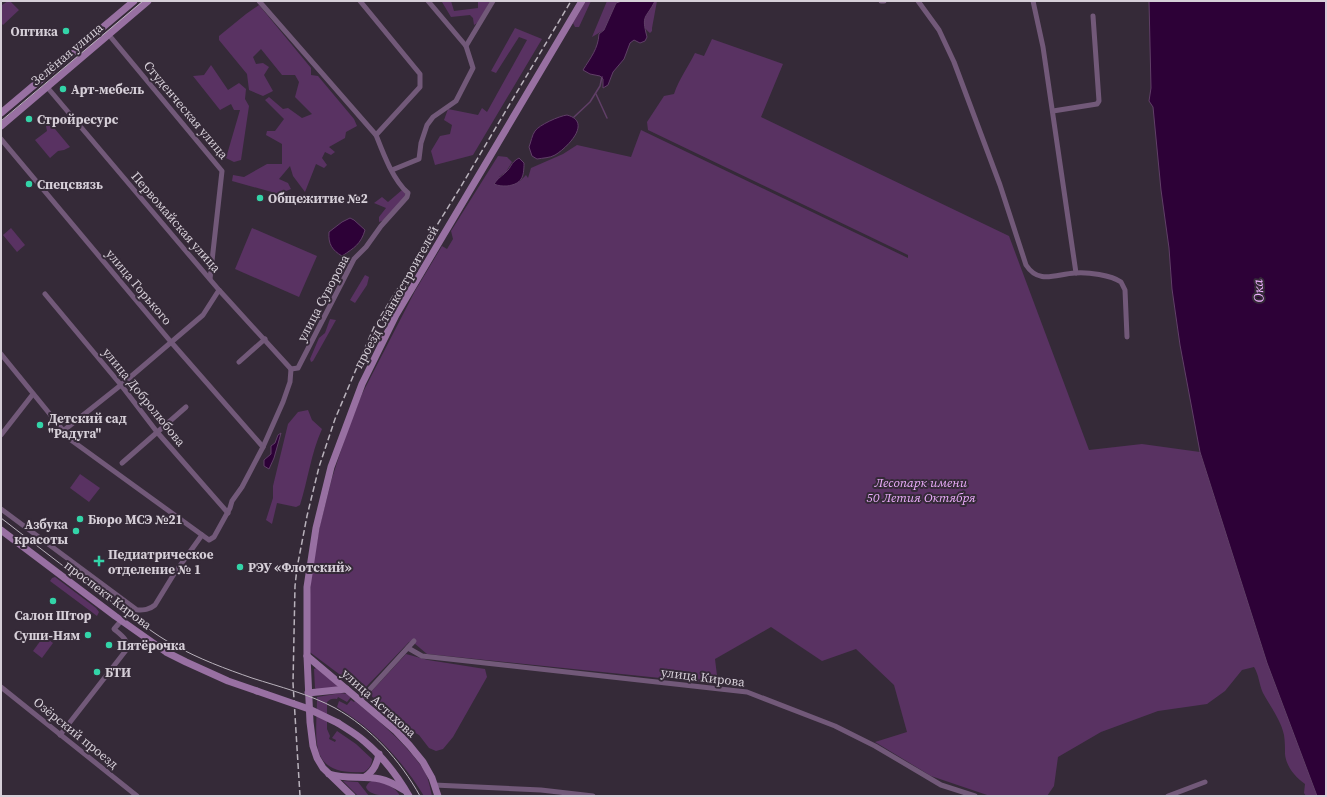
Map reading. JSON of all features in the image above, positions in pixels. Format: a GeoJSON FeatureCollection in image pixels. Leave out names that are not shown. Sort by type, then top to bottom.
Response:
{"type":"FeatureCollection","features":[{"type":"Feature","properties":{"kind":"main road","name":"Зелёная улица"},"geometry":{"type":"LineString","coordinates":[[1,113],[134,1]]}},
{"type":"Feature","properties":{"kind":"main road","name":"Зелёная улица"},"geometry":{"type":"LineString","coordinates":[[1,126],[148,1]]}},
{"type":"Feature","properties":{"kind":"main road","name":"проезд Станкостроителей"},"geometry":{"type":"LineString","coordinates":[[326,773],[317,758],[313,746],[310,722],[307,656],[307,586],[316,528],[331,468],[362,384],[378,348],[415,281],[582,1]]}},
{"type":"Feature","properties":{"kind":"main road","name":"проспект Кирова"},"geometry":{"type":"LineString","coordinates":[[1,530],[121,621],[166,652],[228,681],[309,709],[338,723],[363,740],[379,754]]}},
{"type":"Feature","properties":{"kind":"main road","name":"улица Астахова"},"geometry":{"type":"LineString","coordinates":[[307,656],[396,731],[423,762],[432,778],[438,796]]}},
{"type":"Feature","properties":{"kind":"main road"},"geometry":{"type":"LineString","coordinates":[[308,693],[346,689]]}},
{"type":"Feature","properties":{"kind":"main road"},"geometry":{"type":"LineString","coordinates":[[365,778],[371,774],[379,754]]}},
{"type":"Feature","properties":{"kind":"main road"},"geometry":{"type":"LineString","coordinates":[[379,754],[395,774],[407,793]]}},
{"type":"Feature","properties":{"kind":"main road"},"geometry":{"type":"LineString","coordinates":[[326,773],[348,778],[365,778],[387,781],[407,793]]}},
{"type":"Feature","properties":{"kind":"main road"},"geometry":{"type":"LineString","coordinates":[[326,773],[352,796]]}},
{"type":"Feature","properties":{"kind":"street"},"geometry":{"type":"LineString","coordinates":[[259,1],[376,135],[392,170],[419,159],[421,142],[427,125],[433,117],[456,101],[473,68],[466,46],[428,1]]}},
{"type":"Feature","properties":{"kind":"street"},"geometry":{"type":"LineString","coordinates":[[360,1],[420,74],[420,87],[376,135]]}},
{"type":"Feature","properties":{"kind":"street"},"geometry":{"type":"LineString","coordinates":[[466,46],[493,1]]}},
{"type":"Feature","properties":{"kind":"street"},"geometry":{"type":"LineString","coordinates":[[918,1],[939,30],[954,62],[1000,185],[1026,265],[1030,272],[1043,277],[1076,272],[1108,276],[1121,282],[1125,290],[1127,337]]}},
{"type":"Feature","properties":{"kind":"street"},"geometry":{"type":"LineString","coordinates":[[1033,1],[1043,47],[1076,272]]}},
{"type":"Feature","properties":{"kind":"street"},"geometry":{"type":"LineString","coordinates":[[1052,111],[1097,104],[1099,101],[1093,16]]}},
{"type":"Feature","properties":{"kind":"street","name":"Студенческая улица"},"geometry":{"type":"LineString","coordinates":[[109,35],[222,171],[210,279]]}},
{"type":"Feature","properties":{"kind":"street","name":"Первомайская улица"},"geometry":{"type":"LineString","coordinates":[[47,87],[219,290],[291,369]]}},
{"type":"Feature","properties":{"kind":"street","name":"улица Горького"},"geometry":{"type":"LineString","coordinates":[[1,139],[172,342],[263,447]]}},
{"type":"Feature","properties":{"kind":"street","name":"улица Суворова"},"geometry":{"type":"LineString","coordinates":[[298,368],[354,259],[366,247],[381,226],[407,197],[408,193],[402,187],[392,170]]}},
{"type":"Feature","properties":{"kind":"street"},"geometry":{"type":"LineString","coordinates":[[63,431],[121,385],[203,316],[219,290]]}},
{"type":"Feature","properties":{"kind":"street","name":"улица Добролюбова"},"geometry":{"type":"LineString","coordinates":[[45,294],[121,385],[157,432],[228,513]]}},
{"type":"Feature","properties":{"kind":"street"},"geometry":{"type":"LineString","coordinates":[[240,362],[265,339]]}},
{"type":"Feature","properties":{"kind":"street"},"geometry":{"type":"LineString","coordinates":[[1,354],[70,440],[210,540],[214,537],[228,513],[232,501],[242,487],[263,447],[283,402],[290,382],[298,368]]}},
{"type":"Feature","properties":{"kind":"street"},"geometry":{"type":"LineString","coordinates":[[290,382],[291,369],[298,368]]}},
{"type":"Feature","properties":{"kind":"street"},"geometry":{"type":"LineString","coordinates":[[1,435],[33,394]]}},
{"type":"Feature","properties":{"kind":"street"},"geometry":{"type":"LineString","coordinates":[[122,463],[186,407]]}},
{"type":"Feature","properties":{"kind":"street"},"geometry":{"type":"LineString","coordinates":[[1,509],[137,610],[151,608],[154,605],[202,535]]}},
{"type":"Feature","properties":{"kind":"street"},"geometry":{"type":"LineString","coordinates":[[60,734],[127,649],[126,640],[114,629],[121,621]]}},
{"type":"Feature","properties":{"kind":"street"},"geometry":{"type":"LineString","coordinates":[[360,700],[414,641]]}},
{"type":"Feature","properties":{"kind":"street","name":"улица Кирова"},"geometry":{"type":"LineString","coordinates":[[408,648],[422,656],[747,692],[835,726],[875,746],[940,785],[975,796]]}},
{"type":"Feature","properties":{"kind":"street","name":"Озёрский проезд"},"geometry":{"type":"LineString","coordinates":[[1,687],[137,796]]}},
{"type":"Feature","properties":{"kind":"street"},"geometry":{"type":"LineString","coordinates":[[1168,796],[1205,782]]}},
{"type":"Feature","properties":{"kind":"street"},"geometry":{"type":"LineString","coordinates":[[434,785],[541,790],[593,796]]}},
{"type":"Feature","properties":{"kind":"green space"},"geometry":{"type":"Polygon","coordinates":[[[10,1],[19,10],[3,25],[1,23],[1,4],[2,5],[10,1]]]}},
{"type":"Feature","properties":{"kind":"green space"},"geometry":{"type":"Polygon","coordinates":[[[451,1],[454,11],[478,8],[478,1],[490,1],[479,22],[474,25],[473,18],[470,15],[451,17],[442,2],[451,1]]]}},
{"type":"Feature","properties":{"kind":"green space"},"geometry":{"type":"Polygon","coordinates":[[[586,1],[591,1],[579,27],[575,27],[573,23],[586,1]]]}},
{"type":"Feature","properties":{"kind":"green space"},"geometry":{"type":"Polygon","coordinates":[[[607,1],[622,1],[616,3],[604,30],[592,37],[607,1]]]}},
{"type":"Feature","properties":{"kind":"green space"},"geometry":{"type":"Polygon","coordinates":[[[655,1],[657,1],[652,31],[650,33],[644,25],[644,21],[647,13],[655,1]]]}},
{"type":"Feature","properties":{"kind":"green space"},"geometry":{"type":"Polygon","coordinates":[[[259,5],[311,68],[311,75],[318,76],[354,119],[357,126],[346,132],[345,138],[329,147],[335,152],[331,155],[325,152],[322,158],[327,165],[324,168],[316,164],[305,192],[293,176],[290,166],[279,179],[288,183],[291,189],[279,194],[232,181],[233,175],[244,177],[267,164],[282,164],[282,144],[266,135],[267,131],[275,131],[284,119],[265,100],[269,97],[283,109],[288,108],[302,118],[312,114],[295,97],[299,82],[295,75],[282,75],[261,49],[253,57],[256,64],[263,63],[269,67],[264,75],[273,91],[263,96],[249,90],[247,74],[219,40],[219,36],[259,5]]]}},
{"type":"Feature","properties":{"kind":"green space"},"geometry":{"type":"Polygon","coordinates":[[[515,28],[542,39],[473,155],[435,165],[431,151],[440,136],[450,134],[452,125],[444,120],[448,109],[478,115],[482,108],[487,112],[527,40],[519,37],[496,73],[491,71],[515,28]]]}},
{"type":"Feature","properties":{"kind":"green space","name":"Лесопарк имени 50 Летия Октября"},"geometry":{"type":"Polygon","coordinates":[[[712,39],[783,64],[761,117],[1009,236],[1089,450],[1142,444],[1200,452],[1267,663],[1317,796],[1306,796],[1304,793],[1305,784],[1295,775],[1287,763],[1283,729],[1263,693],[1254,667],[1242,670],[1225,691],[1207,704],[1158,711],[1101,732],[1058,757],[1054,786],[1047,796],[990,796],[931,776],[875,742],[907,732],[894,685],[856,649],[822,661],[771,627],[715,659],[718,684],[427,654],[414,643],[415,641],[409,642],[366,687],[361,689],[307,650],[311,576],[320,525],[332,478],[347,432],[362,394],[415,291],[442,246],[447,249],[453,239],[451,231],[498,156],[507,157],[512,162],[506,172],[499,177],[520,181],[526,175],[528,178],[531,168],[563,154],[577,145],[631,157],[641,130],[908,258],[908,255],[648,130],[647,122],[664,96],[674,94],[695,53],[704,56],[712,39]]]}},
{"type":"Feature","properties":{"kind":"green space"},"geometry":{"type":"Polygon","coordinates":[[[211,65],[228,90],[239,83],[246,89],[245,99],[249,106],[241,160],[234,162],[226,158],[240,110],[234,110],[231,104],[220,110],[193,76],[204,75],[211,65]]]}},
{"type":"Feature","properties":{"kind":"green space"},"geometry":{"type":"Polygon","coordinates":[[[50,123],[70,147],[58,151],[50,158],[35,140],[47,131],[46,126],[50,123]]]}},
{"type":"Feature","properties":{"kind":"green space"},"geometry":{"type":"Polygon","coordinates":[[[402,190],[406,196],[385,220],[379,222],[379,217],[386,208],[374,203],[382,197],[388,202],[402,190]]]}},
{"type":"Feature","properties":{"kind":"green space"},"geometry":{"type":"Polygon","coordinates":[[[11,228],[25,245],[17,252],[3,235],[11,228]]]}},
{"type":"Feature","properties":{"kind":"green space"},"geometry":{"type":"Polygon","coordinates":[[[252,228],[317,256],[299,297],[235,269],[252,228]]]}},
{"type":"Feature","properties":{"kind":"green space"},"geometry":{"type":"Polygon","coordinates":[[[365,275],[369,277],[367,285],[355,303],[350,300],[365,275]]]}},
{"type":"Feature","properties":{"kind":"green space"},"geometry":{"type":"Polygon","coordinates":[[[330,319],[336,320],[313,361],[311,362],[310,359],[319,338],[325,333],[330,319]]]}},
{"type":"Feature","properties":{"kind":"green space"},"geometry":{"type":"Polygon","coordinates":[[[308,410],[312,420],[322,429],[315,447],[303,496],[300,505],[296,507],[277,503],[272,524],[266,520],[273,498],[273,486],[288,424],[298,412],[308,410]]]}},
{"type":"Feature","properties":{"kind":"green space"},"geometry":{"type":"Polygon","coordinates":[[[80,474],[100,488],[89,502],[70,488],[80,474]]]}},
{"type":"Feature","properties":{"kind":"green space"},"geometry":{"type":"Polygon","coordinates":[[[55,577],[96,608],[99,612],[97,616],[50,581],[55,577]]]}},
{"type":"Feature","properties":{"kind":"green space"},"geometry":{"type":"Polygon","coordinates":[[[44,636],[53,643],[42,658],[33,651],[44,636]]]}},
{"type":"Feature","properties":{"kind":"green space"},"geometry":{"type":"Polygon","coordinates":[[[406,654],[428,660],[485,669],[487,677],[453,737],[443,749],[436,751],[429,748],[419,735],[369,694],[406,654]]]}},
{"type":"Feature","properties":{"kind":"green space"},"geometry":{"type":"Polygon","coordinates":[[[316,668],[338,686],[338,688],[317,690],[315,688],[314,669],[316,668]]]}},
{"type":"Feature","properties":{"kind":"green space"},"geometry":{"type":"Polygon","coordinates":[[[341,693],[347,694],[351,697],[347,702],[338,697],[337,699],[331,699],[327,702],[327,729],[330,736],[329,739],[335,742],[336,740],[332,738],[337,731],[356,744],[372,759],[370,767],[364,772],[345,772],[332,768],[324,761],[319,752],[316,727],[317,697],[341,693]]]}},
{"type":"Feature","properties":{"kind":"green space"},"geometry":{"type":"Polygon","coordinates":[[[351,700],[354,702],[355,701],[383,725],[411,753],[425,772],[432,796],[424,796],[406,770],[375,735],[337,707],[339,701],[347,705],[351,700]]]}},
{"type":"Feature","properties":{"kind":"green space"},"geometry":{"type":"Polygon","coordinates":[[[377,780],[393,788],[400,796],[371,793],[366,787],[372,781],[377,780]]]}},
{"type":"Feature","properties":{"kind":"green space"},"geometry":{"type":"Polygon","coordinates":[[[343,781],[358,782],[369,796],[358,796],[343,781]]]}},
{"type":"Feature","properties":{"kind":"water"},"geometry":{"type":"Polygon","coordinates":[[[622,1],[655,1],[645,17],[644,24],[647,37],[645,41],[640,43],[634,40],[630,43],[624,59],[613,72],[608,85],[603,88],[603,79],[600,76],[590,74],[583,70],[594,53],[599,34],[604,30],[616,3],[622,1]]]}},
{"type":"Feature","properties":{"kind":"water","name":"Ока"},"geometry":{"type":"Polygon","coordinates":[[[1149,1],[1326,1],[1326,796],[1317,796],[1267,663],[1200,452],[1180,345],[1172,289],[1169,248],[1161,190],[1153,107],[1149,101],[1151,88],[1149,1]]]}},
{"type":"Feature","properties":{"kind":"water"},"geometry":{"type":"Polygon","coordinates":[[[567,115],[574,118],[578,123],[578,129],[566,147],[553,156],[537,159],[532,156],[529,147],[535,131],[550,121],[567,115]]]}},
{"type":"Feature","properties":{"kind":"water"},"geometry":{"type":"Polygon","coordinates":[[[519,158],[524,163],[523,176],[519,182],[507,186],[494,184],[514,162],[519,158]]]}},
{"type":"Feature","properties":{"kind":"water"},"geometry":{"type":"Polygon","coordinates":[[[350,218],[365,230],[361,239],[356,245],[342,256],[331,246],[329,232],[350,218]]]}},
{"type":"Feature","properties":{"kind":"water"},"geometry":{"type":"Polygon","coordinates":[[[281,433],[274,458],[269,469],[264,466],[264,460],[271,454],[271,446],[275,443],[278,435],[281,433]]]}},
{"type":"Feature","properties":{"kind":"waterway"},"geometry":{"type":"LineString","coordinates":[[574,117],[590,102],[600,86],[602,77]]}},
{"type":"Feature","properties":{"kind":"waterway"},"geometry":{"type":"LineString","coordinates":[[596,94],[607,118]]}},
{"type":"Feature","properties":{"kind":"tram line"},"geometry":{"type":"LineString","coordinates":[[1,121],[143,1]]}},
{"type":"Feature","properties":{"kind":"tram line"},"geometry":{"type":"LineString","coordinates":[[1,518],[89,586],[167,641],[193,655],[222,667],[315,699],[348,716],[361,725],[384,746],[403,770],[420,796]]}},
{"type":"Feature","properties":{"kind":"railway"},"geometry":{"type":"LineString","coordinates":[[300,796],[293,683],[295,586],[307,516],[319,467],[335,419],[374,327],[460,188],[571,1]]}},
{"type":"Feature","properties":{"kind":"place","name":"Оптика"},"geometry":{"type":"Point","coordinates":[66,31]}},
{"type":"Feature","properties":{"kind":"place","name":"Арт-мебель"},"geometry":{"type":"Point","coordinates":[63,89]}},
{"type":"Feature","properties":{"kind":"place","name":"Стройресурс"},"geometry":{"type":"Point","coordinates":[29,119]}},
{"type":"Feature","properties":{"kind":"place","name":"Спецсвязь"},"geometry":{"type":"Point","coordinates":[29,184]}},
{"type":"Feature","properties":{"kind":"place","name":"Общежитие №2"},"geometry":{"type":"Point","coordinates":[260,198]}},
{"type":"Feature","properties":{"kind":"place","name":"Детский сад \"Радуга\""},"geometry":{"type":"Point","coordinates":[40,425]}},
{"type":"Feature","properties":{"kind":"place","name":"Бюро МСЭ №21"},"geometry":{"type":"Point","coordinates":[80,519]}},
{"type":"Feature","properties":{"kind":"place","name":"Азбука красоты"},"geometry":{"type":"Point","coordinates":[76,531]}},
{"type":"Feature","properties":{"kind":"place","name":"Педиатрическое отделение № 1"},"geometry":{"type":"Point","coordinates":[99,561]}},
{"type":"Feature","properties":{"kind":"place","name":"РЭУ «Флотский»"},"geometry":{"type":"Point","coordinates":[240,567]}},
{"type":"Feature","properties":{"kind":"place","name":"Салон Штор"},"geometry":{"type":"Point","coordinates":[53,601]}},
{"type":"Feature","properties":{"kind":"place","name":"Суши-Ням"},"geometry":{"type":"Point","coordinates":[88,635]}},
{"type":"Feature","properties":{"kind":"place","name":"Пятёрочка"},"geometry":{"type":"Point","coordinates":[109,645]}},
{"type":"Feature","properties":{"kind":"place","name":"БТИ"},"geometry":{"type":"Point","coordinates":[97,672]}}]}
